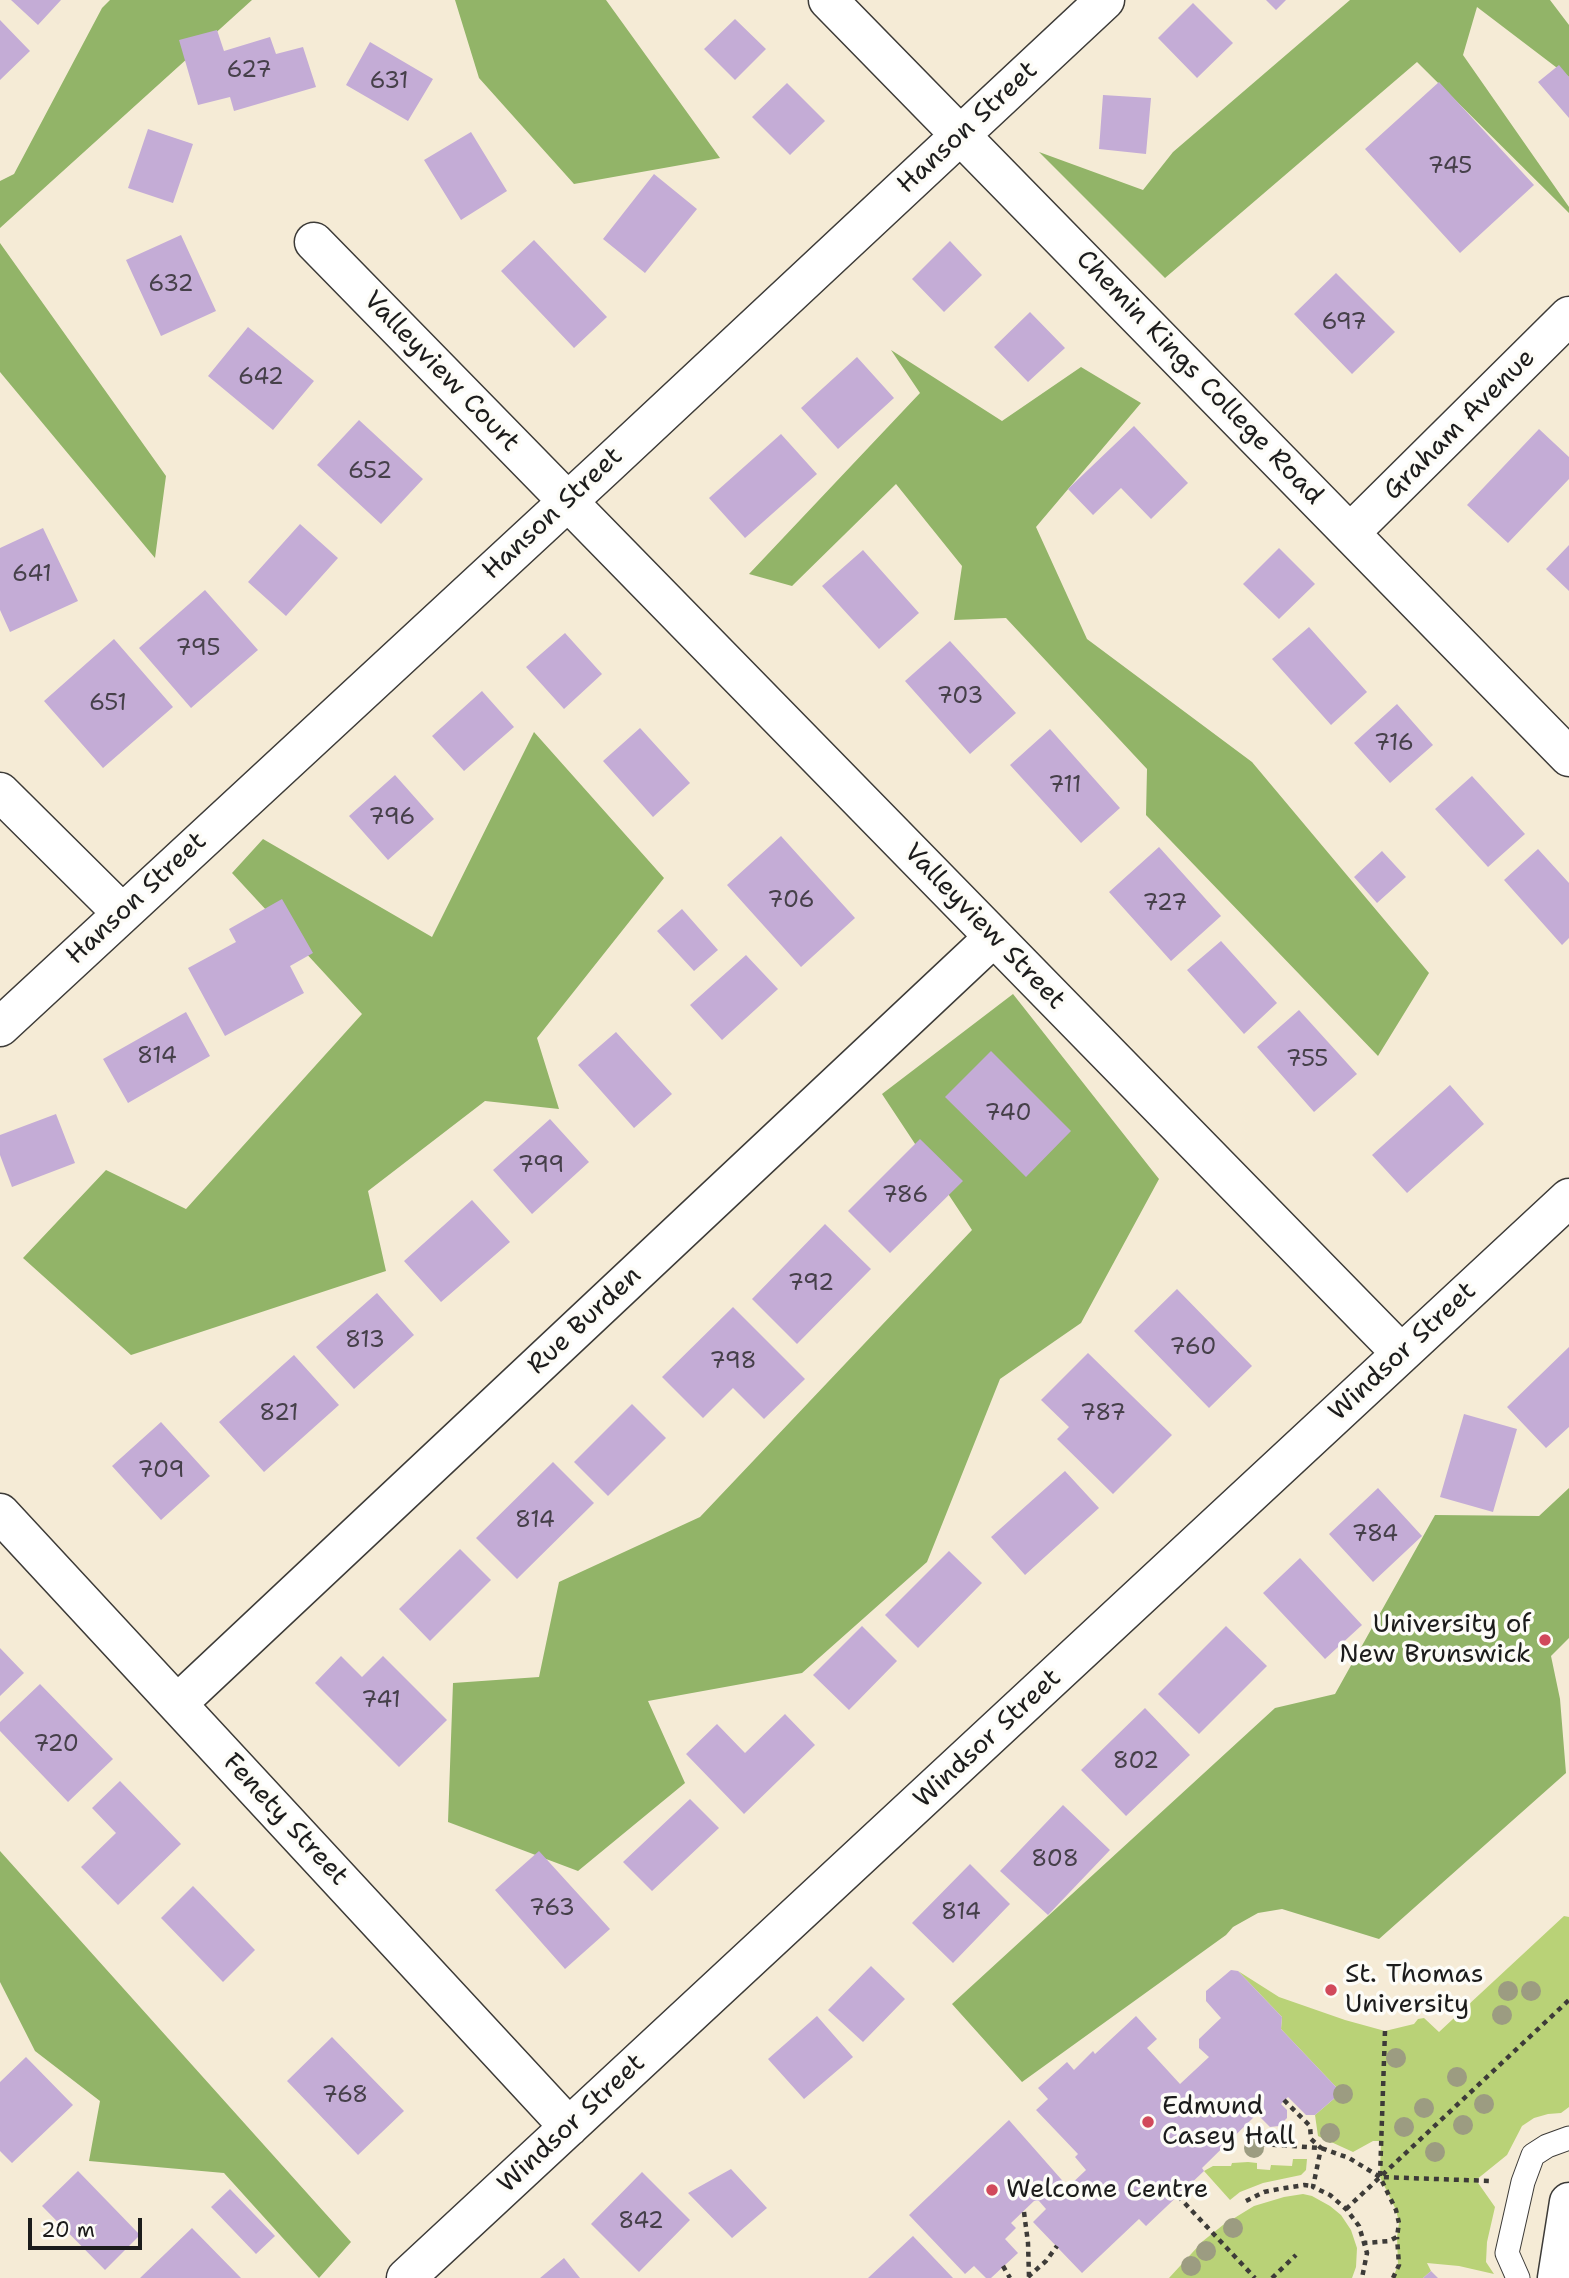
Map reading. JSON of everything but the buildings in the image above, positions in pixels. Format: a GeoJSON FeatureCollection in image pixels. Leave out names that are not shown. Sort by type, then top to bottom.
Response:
{"type":"FeatureCollection","features":[{"type":"Feature","properties":{"kind":"street","name":"Chemin Kings College Road"},"geometry":{"type":"LineString","coordinates":[[828,0],[1569,757]]}},
{"type":"Feature","properties":{"kind":"street","name":"Hanson Street"},"geometry":{"type":"LineString","coordinates":[[0,1027],[1105,0]]}},
{"type":"Feature","properties":{"kind":"street","name":"Valleyview Court"},"geometry":{"type":"LineString","coordinates":[[314,242],[568,501]]}},
{"type":"Feature","properties":{"kind":"street","name":"Graham Avenue"},"geometry":{"type":"LineString","coordinates":[[1350,533],[1569,316]]}},
{"type":"Feature","properties":{"kind":"street","name":"Valleyview Street"},"geometry":{"type":"LineString","coordinates":[[568,501],[1401,1353]]}},
{"type":"Feature","properties":{"kind":"street"},"geometry":{"type":"LineString","coordinates":[[0,792],[122,913]]}},
{"type":"Feature","properties":{"kind":"street","name":"Rue Burden"},"geometry":{"type":"LineString","coordinates":[[177,1704],[994,937]]}},
{"type":"Feature","properties":{"kind":"street","name":"Windsor Street"},"geometry":{"type":"LineString","coordinates":[[406,2278],[1569,1198]]}},
{"type":"Feature","properties":{"kind":"street","name":"Fenety Street"},"geometry":{"type":"LineString","coordinates":[[0,1513],[569,2127]]}},
{"type":"Feature","properties":{"kind":"street"},"geometry":{"type":"LineString","coordinates":[[1557,2278],[1569,2202]]}},
{"type":"Feature","properties":{"kind":"lane"},"geometry":{"type":"LineString","coordinates":[[1518,2278],[1507,2253],[1523,2182],[1534,2155],[1547,2146],[1569,2138]]}},
{"type":"Feature","properties":{"kind":"path"},"geometry":{"type":"LineString","coordinates":[[1346,2209],[1569,2000]]}},
{"type":"Feature","properties":{"kind":"path"},"geometry":{"type":"LineString","coordinates":[[1385,2031],[1381,2177],[1399,2223],[1398,2265],[1393,2278]]}},
{"type":"Feature","properties":{"kind":"path"},"geometry":{"type":"LineString","coordinates":[[1284,2100],[1310,2126],[1311,2139],[1321,2148]]}},
{"type":"Feature","properties":{"kind":"path"},"geometry":{"type":"LineString","coordinates":[[1262,2144],[1321,2148],[1349,2158],[1381,2177],[1523,2182]]}},
{"type":"Feature","properties":{"kind":"path"},"geometry":{"type":"LineString","coordinates":[[1313,2187],[1321,2148]]}},
{"type":"Feature","properties":{"kind":"path"},"geometry":{"type":"LineString","coordinates":[[1246,2201],[1256,2195],[1304,2185],[1330,2195],[1346,2209],[1359,2227],[1367,2253],[1362,2278]]}},
{"type":"Feature","properties":{"kind":"path"},"geometry":{"type":"LineString","coordinates":[[1178,2196],[1255,2278]]}},
{"type":"Feature","properties":{"kind":"path"},"geometry":{"type":"LineString","coordinates":[[1024,2211],[1028,2277]]}},
{"type":"Feature","properties":{"kind":"path"},"geometry":{"type":"LineString","coordinates":[[1365,2243],[1389,2241],[1397,2237]]}},
{"type":"Feature","properties":{"kind":"path"},"geometry":{"type":"LineString","coordinates":[[1028,2277],[1046,2261],[1056,2246]]}},
{"type":"Feature","properties":{"kind":"path"},"geometry":{"type":"LineString","coordinates":[[1272,2278],[1296,2255]]}},
{"type":"Feature","properties":{"kind":"path"},"geometry":{"type":"LineString","coordinates":[[1003,2266],[1010,2278]]}},
{"type":"Feature","properties":{"kind":"green space"},"geometry":{"type":"Polygon","coordinates":[[[110,0],[252,0],[0,228],[0,181],[14,174],[102,8],[110,0]]]}},
{"type":"Feature","properties":{"kind":"green space"},"geometry":{"type":"Polygon","coordinates":[[[455,0],[606,0],[720,158],[574,184],[479,78],[455,0]]]}},
{"type":"Feature","properties":{"kind":"green space"},"geometry":{"type":"Polygon","coordinates":[[[1350,0],[1550,0],[1569,25],[1569,77],[1477,7],[1463,55],[1569,207],[1569,213],[1417,62],[1165,278],[1039,152],[1143,190],[1173,152],[1350,0]]]}},
{"type":"Feature","properties":{"kind":"green space"},"geometry":{"type":"Polygon","coordinates":[[[0,243],[166,476],[155,558],[0,372],[0,243]]]}},
{"type":"Feature","properties":{"kind":"green space"},"geometry":{"type":"Polygon","coordinates":[[[891,350],[1002,421],[1081,367],[1141,403],[1036,527],[1087,639],[1252,762],[1429,973],[1378,1056],[1146,815],[1147,769],[1006,618],[954,620],[962,566],[896,484],[792,586],[749,574],[920,393],[891,350]]]}},
{"type":"Feature","properties":{"kind":"green space"},"geometry":{"type":"Polygon","coordinates":[[[534,732],[664,878],[537,1038],[559,1109],[485,1101],[368,1191],[386,1271],[131,1355],[23,1258],[106,1170],[186,1209],[362,1014],[232,873],[263,839],[432,937],[534,732]]]}},
{"type":"Feature","properties":{"kind":"green space"},"geometry":{"type":"Polygon","coordinates":[[[1013,994],[1159,1179],[1081,1323],[1000,1379],[927,1562],[802,1673],[648,1701],[685,1783],[578,1871],[448,1822],[453,1683],[539,1677],[559,1582],[700,1517],[972,1230],[882,1094],[1013,994]]]}},
{"type":"Feature","properties":{"kind":"green space"},"geometry":{"type":"Polygon","coordinates":[[[1569,1488],[1569,1638],[1551,1656],[1560,1699],[1566,1773],[1379,1939],[1282,1909],[1258,1913],[1233,1927],[1226,1935],[1022,2082],[952,2004],[1275,1708],[1335,1694],[1435,1515],[1539,1516],[1569,1488]]]}},
{"type":"Feature","properties":{"kind":"green space"},"geometry":{"type":"Polygon","coordinates":[[[0,1851],[351,2242],[319,2278],[224,2173],[89,2161],[100,2101],[35,2051],[0,1982],[0,1851]]]}},
{"type":"Feature","properties":{"kind":"green space"},"geometry":{"type":"Polygon","coordinates":[[[1564,1916],[1569,1917],[1569,2107],[1561,2113],[1534,2118],[1522,2126],[1507,2155],[1476,2180],[1495,2207],[1487,2242],[1486,2262],[1494,2274],[1459,2266],[1427,2263],[1431,2271],[1423,2278],[1393,2278],[1398,2265],[1399,2223],[1396,2210],[1380,2177],[1381,2141],[1373,2141],[1353,2152],[1318,2136],[1315,2115],[1336,2097],[1337,2088],[1281,2029],[1282,2017],[1238,1971],[1279,1997],[1345,2020],[1385,2031],[1414,2024],[1418,2019],[1424,2018],[1439,2032],[1564,1916]]]}},
{"type":"Feature","properties":{"kind":"green space"},"geometry":{"type":"Polygon","coordinates":[[[1293,2159],[1307,2159],[1306,2170],[1301,2175],[1263,2183],[1240,2192],[1230,2200],[1204,2171],[1213,2166],[1248,2162],[1257,2163],[1257,2169],[1270,2170],[1271,2165],[1292,2166],[1293,2159]]]}},
{"type":"Feature","properties":{"kind":"green space"},"geometry":{"type":"Polygon","coordinates":[[[1303,2194],[1330,2206],[1341,2215],[1351,2230],[1357,2248],[1356,2267],[1352,2278],[1169,2278],[1203,2241],[1223,2225],[1254,2206],[1303,2194]]]}},
{"type":"Feature","properties":{"kind":"place","name":"University of New Brunswick"},"geometry":{"type":"Point","coordinates":[1545,1640]}},
{"type":"Feature","properties":{"kind":"place","name":"St. Thomas University"},"geometry":{"type":"Point","coordinates":[1331,1990]}},
{"type":"Feature","properties":{"kind":"place","name":"Edmund Casey Hall"},"geometry":{"type":"Point","coordinates":[1148,2122]}},
{"type":"Feature","properties":{"kind":"place","name":"Welcome Centre"},"geometry":{"type":"Point","coordinates":[992,2190]}}]}
